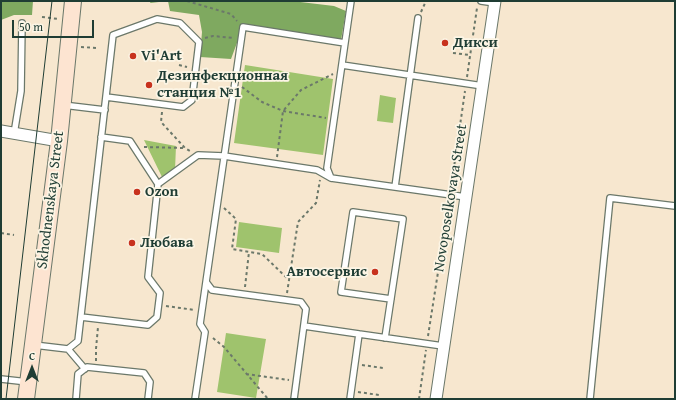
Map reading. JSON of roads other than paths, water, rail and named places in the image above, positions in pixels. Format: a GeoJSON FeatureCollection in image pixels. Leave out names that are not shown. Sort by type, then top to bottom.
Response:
{"type":"FeatureCollection","features":[{"type":"Feature","properties":{"kind":"street","name":"Skhodnenskaya Street"},"geometry":{"type":"LineString","coordinates":[[26,399],[59,141],[73,1]]}},
{"type":"Feature","properties":{"kind":"street","name":"Novoposelkovaya Street"},"geometry":{"type":"LineString","coordinates":[[436,399],[495,2]]}},
{"type":"Feature","properties":{"kind":"street"},"geometry":{"type":"LineString","coordinates":[[1,131],[59,141]]}},
{"type":"Feature","properties":{"kind":"lane"},"geometry":{"type":"LineString","coordinates":[[331,178],[327,168],[351,1]]}},
{"type":"Feature","properties":{"kind":"lane"},"geometry":{"type":"LineString","coordinates":[[480,1],[495,2]]}},
{"type":"Feature","properties":{"kind":"lane"},"geometry":{"type":"LineString","coordinates":[[395,187],[418,18]]}},
{"type":"Feature","properties":{"kind":"lane"},"geometry":{"type":"LineString","coordinates":[[68,349],[78,341],[113,35],[156,19],[180,22],[199,42],[192,100],[183,107],[106,97]]}},
{"type":"Feature","properties":{"kind":"lane"},"geometry":{"type":"LineString","coordinates":[[14,134],[20,91],[22,23]]}},
{"type":"Feature","properties":{"kind":"lane"},"geometry":{"type":"LineString","coordinates":[[195,399],[205,332],[200,324],[243,27],[345,43]]}},
{"type":"Feature","properties":{"kind":"lane"},"geometry":{"type":"LineString","coordinates":[[342,65],[483,86]]}},
{"type":"Feature","properties":{"kind":"lane"},"geometry":{"type":"LineString","coordinates":[[62,105],[105,110]]}},
{"type":"Feature","properties":{"kind":"lane"},"geometry":{"type":"LineString","coordinates":[[81,318],[148,325],[158,318],[160,293],[148,278],[158,184],[130,141],[102,138]]}},
{"type":"Feature","properties":{"kind":"lane"},"geometry":{"type":"LineString","coordinates":[[158,184],[198,155],[224,156],[317,170],[331,178],[466,197]]}},
{"type":"Feature","properties":{"kind":"lane"},"geometry":{"type":"LineString","coordinates":[[590,399],[610,198],[675,206]]}},
{"type":"Feature","properties":{"kind":"lane"},"geometry":{"type":"LineString","coordinates":[[385,338],[391,299],[403,219],[353,212],[341,292],[391,299]]}},
{"type":"Feature","properties":{"kind":"lane"},"geometry":{"type":"LineString","coordinates":[[206,282],[212,290],[301,302],[306,309],[294,399]]}},
{"type":"Feature","properties":{"kind":"lane"},"geometry":{"type":"LineString","coordinates":[[304,326],[443,346]]}},
{"type":"Feature","properties":{"kind":"lane"},"geometry":{"type":"LineString","coordinates":[[350,399],[359,334]]}},
{"type":"Feature","properties":{"kind":"lane"},"geometry":{"type":"LineString","coordinates":[[32,345],[68,349],[85,369]]}},
{"type":"Feature","properties":{"kind":"lane"},"geometry":{"type":"LineString","coordinates":[[76,399],[78,374],[87,367],[144,373],[150,382],[148,399]]}},
{"type":"Feature","properties":{"kind":"lane"},"geometry":{"type":"LineString","coordinates":[[1,379],[28,382]]}},
{"type":"Feature","properties":{"kind":"tram line"},"geometry":{"type":"LineString","coordinates":[[6,399],[52,1]]}},
{"type":"Feature","properties":{"kind":"place","name":"Дикси"},"geometry":{"type":"Point","coordinates":[445,43]}},
{"type":"Feature","properties":{"kind":"place","name":"Vi'Art"},"geometry":{"type":"Point","coordinates":[133,56]}},
{"type":"Feature","properties":{"kind":"place","name":"Дезинфекционная станция №1"},"geometry":{"type":"Point","coordinates":[149,85]}},
{"type":"Feature","properties":{"kind":"place","name":"Ozon"},"geometry":{"type":"Point","coordinates":[137,192]}},
{"type":"Feature","properties":{"kind":"place","name":"Любава"},"geometry":{"type":"Point","coordinates":[132,243]}},
{"type":"Feature","properties":{"kind":"place","name":"Автосервис"},"geometry":{"type":"Point","coordinates":[375,272]}}]}
